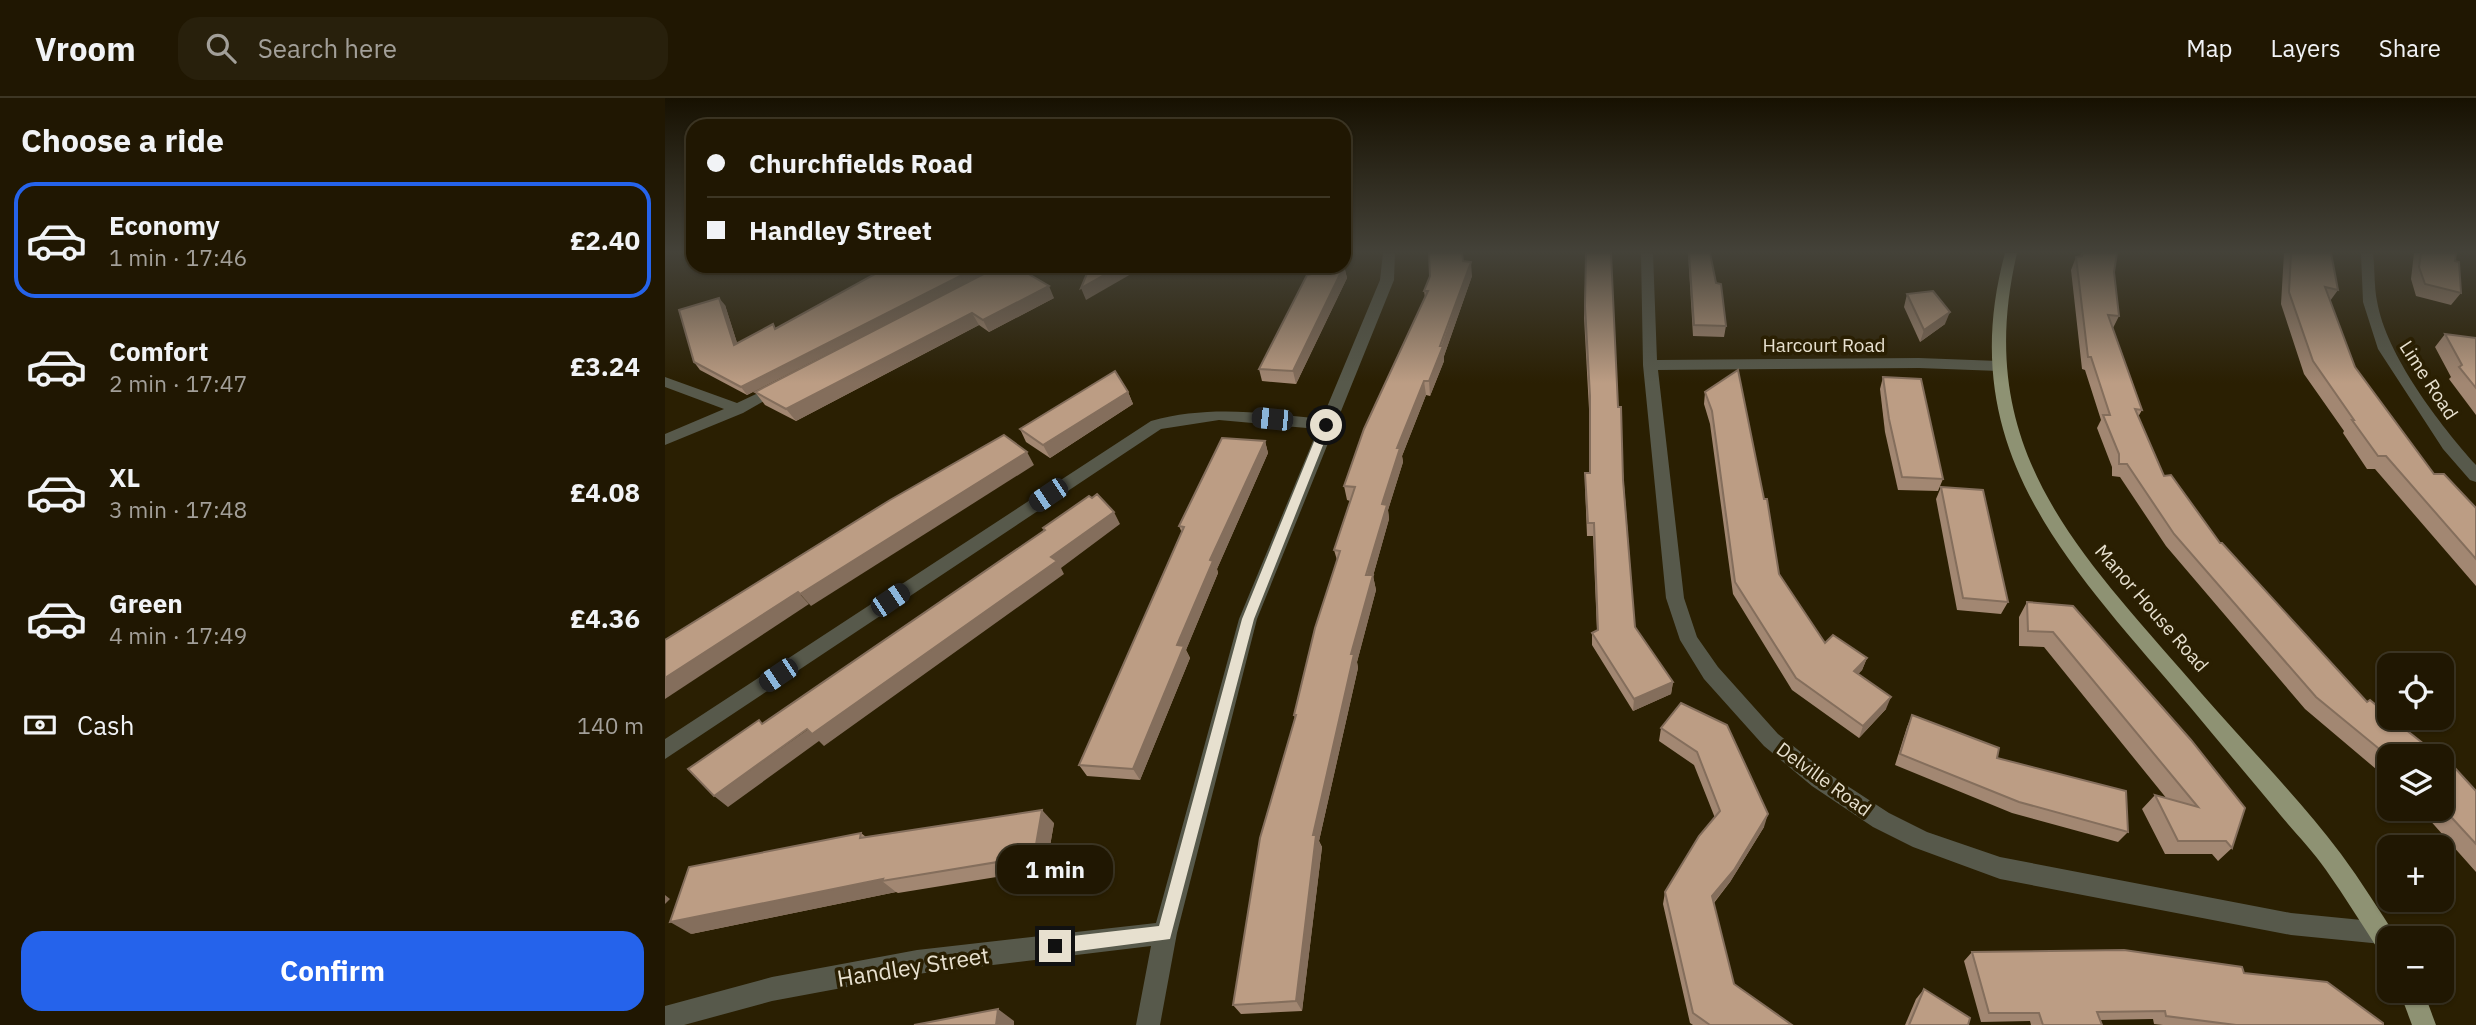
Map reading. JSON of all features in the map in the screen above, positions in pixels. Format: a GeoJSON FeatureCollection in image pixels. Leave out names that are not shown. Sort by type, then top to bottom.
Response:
{"type":"FeatureCollection","features":[{"type":"Feature","properties":{"kind":"main road","name":"Manor House Road"},"geometry":{"type":"LineString","coordinates":[[2002,296],[1999,366],[2019,454],[2038,499],[2060,537],[2333,861],[2377,927]]}},
{"type":"Feature","properties":{"kind":"main road"},"geometry":{"type":"LineString","coordinates":[[2416,1003],[2424,1025]]}},
{"type":"Feature","properties":{"kind":"street"},"geometry":{"type":"LineString","coordinates":[[1149,1025],[1165,933],[1248,619],[1380,296]]}},
{"type":"Feature","properties":{"kind":"street","name":"Delville Road"},"geometry":{"type":"LineString","coordinates":[[1648,296],[1650,365],[1675,598],[1689,640],[1732,698],[1771,740],[1819,779],[1881,820],[1921,840],[2000,868],[2291,924],[2377,938]]}},
{"type":"Feature","properties":{"kind":"street","name":"Lime Road"},"geometry":{"type":"LineString","coordinates":[[2370,296],[2385,349],[2449,445],[2476,476]]}},
{"type":"Feature","properties":{"kind":"street","name":"Harcourt Road"},"geometry":{"type":"LineString","coordinates":[[1650,365],[1919,363],[1999,366]]}},
{"type":"Feature","properties":{"kind":"street"},"geometry":{"type":"LineString","coordinates":[[665,440],[738,409],[797,379]]}},
{"type":"Feature","properties":{"kind":"street"},"geometry":{"type":"LineString","coordinates":[[665,382],[738,409]]}},
{"type":"Feature","properties":{"kind":"street"},"geometry":{"type":"LineString","coordinates":[[665,750],[1156,425],[1198,414],[1219,414],[1326,425]]}},
{"type":"Feature","properties":{"kind":"street","name":"Handley Street"},"geometry":{"type":"LineString","coordinates":[[665,1018],[772,989],[917,962],[1165,933]]}},
{"type":"Feature","properties":{"kind":"building"},"geometry":{"type":"Polygon","coordinates":[[[834,296],[920,296],[741,387],[694,362],[679,310],[719,298],[734,345],[773,324],[775,329],[834,296]]]}},
{"type":"Feature","properties":{"kind":"building"},"geometry":{"type":"Polygon","coordinates":[[[940,296],[1029,296],[983,320],[972,313],[786,409],[755,392],[940,296]]]}},
{"type":"Feature","properties":{"kind":"building"},"geometry":{"type":"Polygon","coordinates":[[[1296,296],[1329,296],[1293,371],[1259,369],[1296,296]]]}},
{"type":"Feature","properties":{"kind":"building"},"geometry":{"type":"Polygon","coordinates":[[[1426,296],[1458,296],[1429,381],[1424,381],[1397,448],[1400,448],[1382,504],[1387,505],[1366,575],[1373,575],[1351,654],[1354,654],[1313,835],[1316,835],[1296,1001],[1233,1005],[1260,838],[1296,715],[1315,628],[1340,551],[1334,550],[1355,487],[1344,486],[1364,429],[1426,296]]]}},
{"type":"Feature","properties":{"kind":"building"},"geometry":{"type":"Polygon","coordinates":[[[1585,296],[1613,296],[1618,407],[1621,407],[1623,480],[1635,627],[1673,682],[1634,699],[1592,633],[1598,630],[1594,523],[1588,523],[1585,473],[1590,473],[1590,396],[1585,296]]]}},
{"type":"Feature","properties":{"kind":"building"},"geometry":{"type":"Polygon","coordinates":[[[1692,296],[1722,296],[1726,326],[1694,325],[1692,296]]]}},
{"type":"Feature","properties":{"kind":"building"},"geometry":{"type":"Polygon","coordinates":[[[1908,296],[1937,296],[1950,312],[1924,330],[1908,296]]]}},
{"type":"Feature","properties":{"kind":"building"},"geometry":{"type":"Polygon","coordinates":[[[2081,296],[2117,296],[2119,316],[2108,315],[2142,410],[2135,409],[2164,476],[2171,475],[2220,543],[2367,702],[2370,700],[2377,706],[2377,730],[2406,730],[2424,744],[2377,744],[2377,747],[2316,697],[2174,534],[2127,464],[2119,464],[2119,454],[2103,415],[2110,415],[2091,357],[2088,357],[2081,296]]]}},
{"type":"Feature","properties":{"kind":"building"},"geometry":{"type":"Polygon","coordinates":[[[2290,296],[2328,296],[2355,367],[2434,474],[2444,474],[2476,508],[2476,559],[2386,456],[2378,456],[2313,361],[2290,296]]]}},
{"type":"Feature","properties":{"kind":"building"},"geometry":{"type":"Polygon","coordinates":[[[2445,334],[2476,338],[2476,388],[2459,367],[2462,365],[2445,334]]]}},
{"type":"Feature","properties":{"kind":"building"},"geometry":{"type":"Polygon","coordinates":[[[1738,370],[1764,499],[1767,499],[1779,574],[1825,643],[1833,635],[1867,658],[1854,671],[1891,697],[1863,726],[1796,678],[1735,582],[1712,411],[1705,392],[1738,370]]]}},
{"type":"Feature","properties":{"kind":"building"},"geometry":{"type":"Polygon","coordinates":[[[1115,371],[1128,392],[1043,445],[1020,429],[1115,371]]]}},
{"type":"Feature","properties":{"kind":"building"},"geometry":{"type":"Polygon","coordinates":[[[1883,377],[1921,379],[1943,479],[1902,477],[1883,377]]]}},
{"type":"Feature","properties":{"kind":"building"},"geometry":{"type":"Polygon","coordinates":[[[1004,435],[1027,452],[800,594],[798,592],[665,678],[665,640],[890,500],[1004,435]]]}},
{"type":"Feature","properties":{"kind":"building"},"geometry":{"type":"Polygon","coordinates":[[[1222,438],[1265,441],[1210,560],[1213,561],[1177,645],[1184,646],[1133,769],[1079,765],[1184,527],[1179,526],[1222,438]]]}},
{"type":"Feature","properties":{"kind":"building"},"geometry":{"type":"Polygon","coordinates":[[[1941,487],[1983,490],[2008,602],[1963,598],[1941,487]]]}},
{"type":"Feature","properties":{"kind":"building"},"geometry":{"type":"Polygon","coordinates":[[[1097,494],[1114,512],[1051,557],[1057,561],[812,734],[807,729],[714,796],[688,769],[759,720],[762,724],[1045,530],[1043,528],[1089,496],[1092,498],[1097,494]]]}},
{"type":"Feature","properties":{"kind":"building"},"geometry":{"type":"Polygon","coordinates":[[[2027,602],[2073,606],[2191,740],[2245,808],[2232,848],[2226,841],[2178,841],[2155,795],[2198,807],[2053,632],[2028,631],[2027,602]]]}},
{"type":"Feature","properties":{"kind":"building"},"geometry":{"type":"Polygon","coordinates":[[[1681,703],[1727,725],[1768,814],[1734,870],[1712,896],[1734,984],[1792,1025],[1710,1025],[1693,1013],[1665,892],[1699,836],[1720,811],[1697,752],[1661,728],[1681,703]]]}},
{"type":"Feature","properties":{"kind":"building"},"geometry":{"type":"Polygon","coordinates":[[[1912,715],[1999,748],[1997,758],[2126,791],[2128,832],[2019,802],[1900,754],[1912,715]]]}},
{"type":"Feature","properties":{"kind":"building"},"geometry":{"type":"Polygon","coordinates":[[[2454,767],[2476,791],[2476,844],[2454,820],[2454,767]]]}},
{"type":"Feature","properties":{"kind":"building"},"geometry":{"type":"Polygon","coordinates":[[[1042,810],[1034,856],[882,881],[883,879],[670,922],[689,867],[861,833],[860,838],[1042,810]]]}},
{"type":"Feature","properties":{"kind":"building"},"geometry":{"type":"Polygon","coordinates":[[[2124,950],[2242,967],[2244,973],[2327,982],[2383,1025],[2236,1025],[2166,1016],[2165,1011],[2097,1012],[2102,1025],[2043,1025],[2039,1013],[1989,1013],[1972,952],[2124,950]]]}},
{"type":"Feature","properties":{"kind":"building"},"geometry":{"type":"Polygon","coordinates":[[[1924,989],[1970,1018],[1968,1025],[1909,1025],[1924,989]]]}},
{"type":"Feature","properties":{"kind":"building"},"geometry":{"type":"Polygon","coordinates":[[[998,1009],[996,1025],[914,1025],[998,1009]]]}},
{"type":"Feature","properties":{"kind":"route"},"geometry":{"type":"LineString","coordinates":[[1055,946],[1165,933],[1248,619],[1326,425]]}}]}
